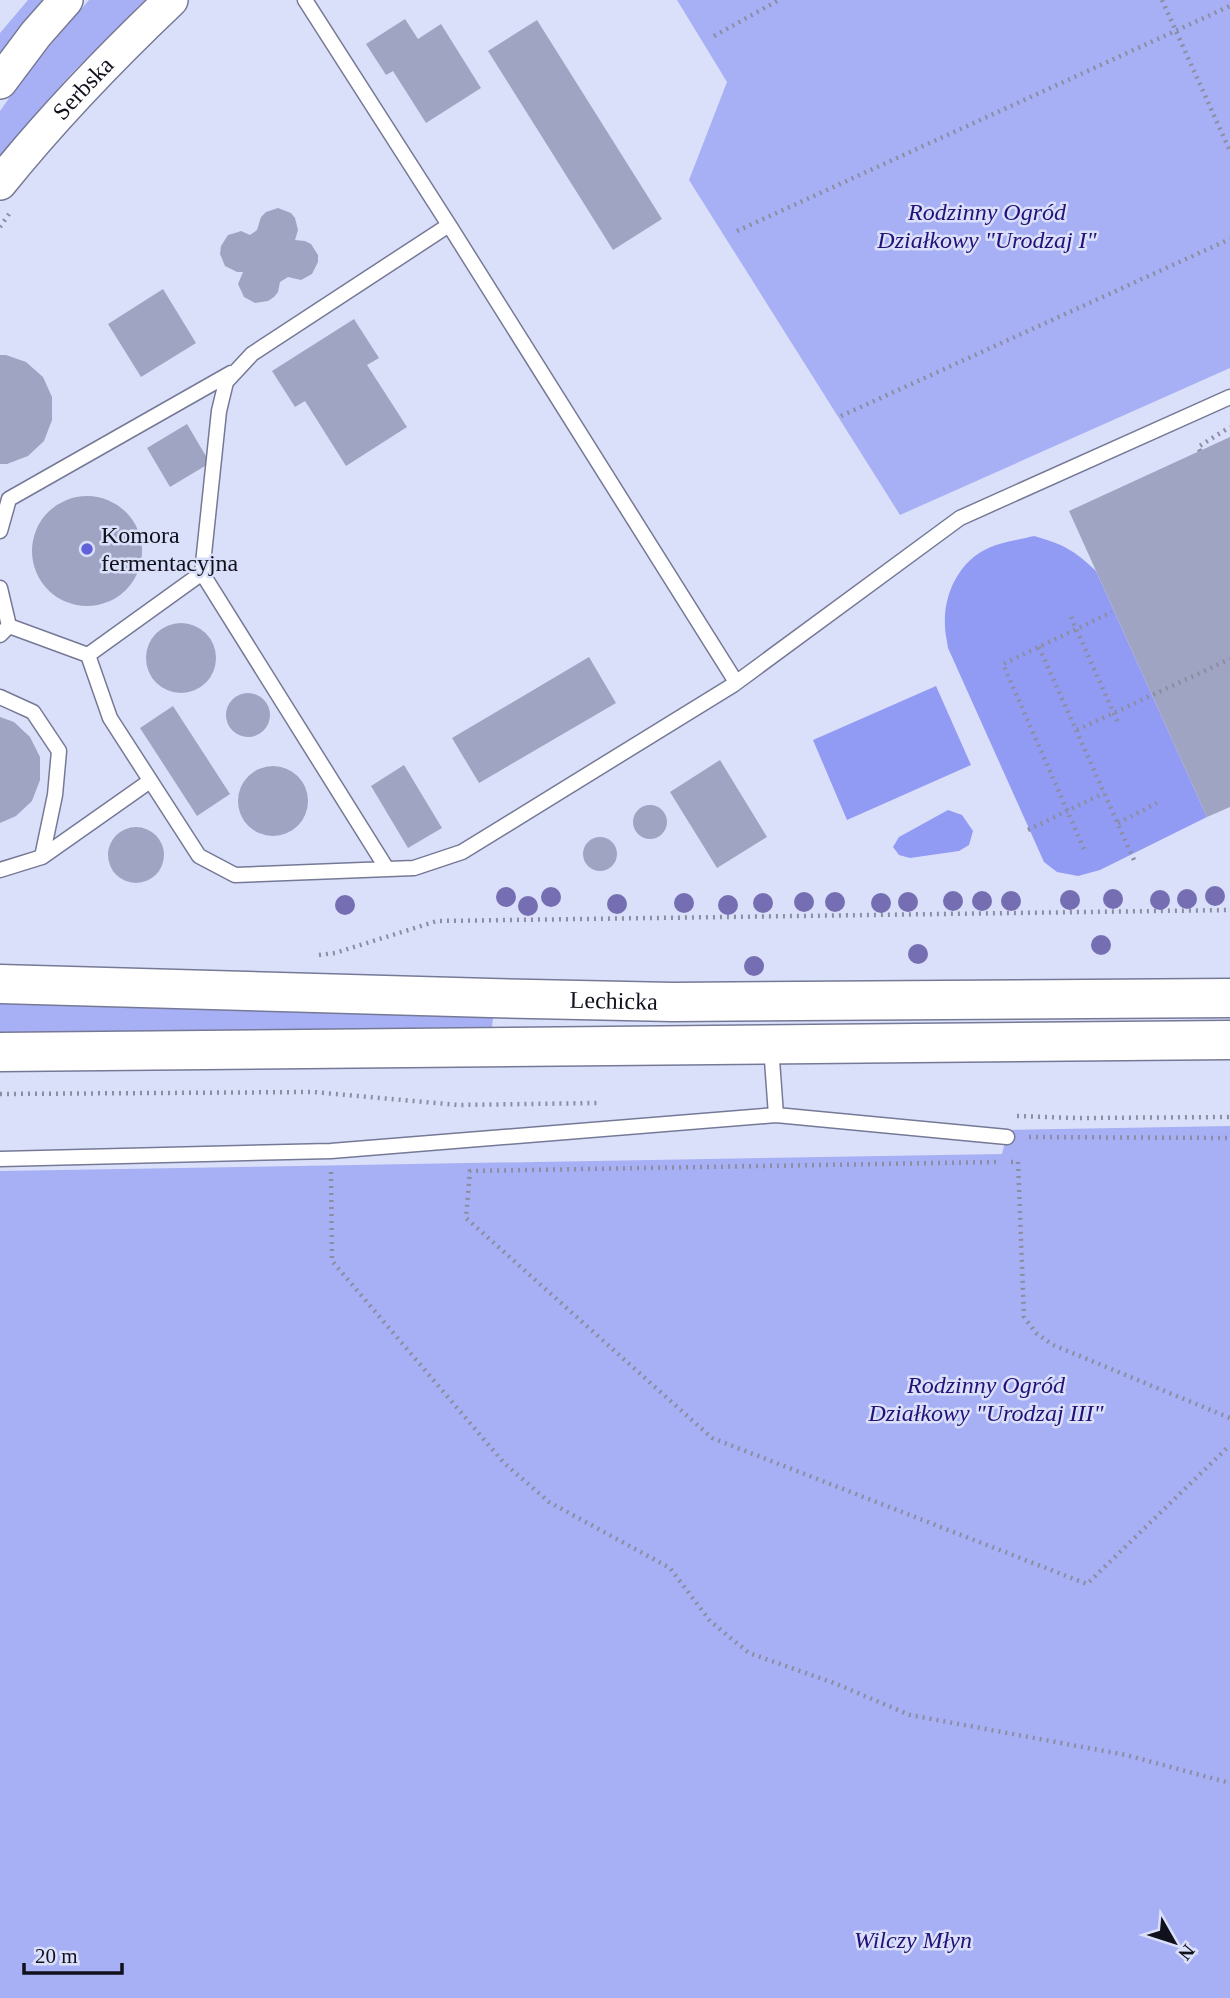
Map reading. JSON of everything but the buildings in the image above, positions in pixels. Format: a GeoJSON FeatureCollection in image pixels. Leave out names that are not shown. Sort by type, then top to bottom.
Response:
{"type":"FeatureCollection","features":[{"type":"Feature","properties":{"kind":"main road","name":"Lechicka"},"geometry":{"type":"LineString","coordinates":[[0,984],[687,1002],[1230,998]]}},
{"type":"Feature","properties":{"kind":"main road","name":"Lechicka"},"geometry":{"type":"LineString","coordinates":[[0,1052],[1230,1040]]}},
{"type":"Feature","properties":{"kind":"street"},"geometry":{"type":"LineString","coordinates":[[0,82],[66,0]]}},
{"type":"Feature","properties":{"kind":"street","name":"Serbska"},"geometry":{"type":"LineString","coordinates":[[0,183],[74,96],[172,0]]}},
{"type":"Feature","properties":{"kind":"lane"},"geometry":{"type":"LineString","coordinates":[[305,0],[736,682]]}},
{"type":"Feature","properties":{"kind":"lane"},"geometry":{"type":"LineString","coordinates":[[387,869],[202,573],[219,411],[226,382],[252,354],[449,225]]}},
{"type":"Feature","properties":{"kind":"lane"},"geometry":{"type":"LineString","coordinates":[[0,531],[9,499],[239,368]]}},
{"type":"Feature","properties":{"kind":"lane"},"geometry":{"type":"LineString","coordinates":[[88,655],[110,718],[199,856],[235,875],[415,868],[462,852],[736,682],[960,518],[1230,397]]}},
{"type":"Feature","properties":{"kind":"lane"},"geometry":{"type":"LineString","coordinates":[[88,655],[202,573]]}},
{"type":"Feature","properties":{"kind":"lane"},"geometry":{"type":"LineString","coordinates":[[0,588],[4,631],[88,655]]}},
{"type":"Feature","properties":{"kind":"lane"},"geometry":{"type":"LineString","coordinates":[[0,697],[33,712],[59,751],[55,795],[42,857]]}},
{"type":"Feature","properties":{"kind":"lane"},"geometry":{"type":"LineString","coordinates":[[0,870],[42,857],[150,781]]}},
{"type":"Feature","properties":{"kind":"lane"},"geometry":{"type":"LineString","coordinates":[[771,1045],[776,1115]]}},
{"type":"Feature","properties":{"kind":"lane"},"geometry":{"type":"LineString","coordinates":[[0,1159],[331,1151],[776,1115],[1007,1137]]}},
{"type":"Feature","properties":{"kind":"path"},"geometry":{"type":"LineString","coordinates":[[714,36],[779,0]]}},
{"type":"Feature","properties":{"kind":"path"},"geometry":{"type":"LineString","coordinates":[[1162,0],[1230,152]]}},
{"type":"Feature","properties":{"kind":"path"},"geometry":{"type":"LineString","coordinates":[[737,231],[1230,6]]}},
{"type":"Feature","properties":{"kind":"path"},"geometry":{"type":"LineString","coordinates":[[841,416],[1230,239]]}},
{"type":"Feature","properties":{"kind":"path"},"geometry":{"type":"LineString","coordinates":[[1200,451],[1198,447],[1230,427]]}},
{"type":"Feature","properties":{"kind":"path"},"geometry":{"type":"LineString","coordinates":[[1084,849],[1003,664],[1112,612]]}},
{"type":"Feature","properties":{"kind":"path"},"geometry":{"type":"LineString","coordinates":[[1071,617],[1119,725]]}},
{"type":"Feature","properties":{"kind":"path"},"geometry":{"type":"LineString","coordinates":[[1039,647],[1135,860]]}},
{"type":"Feature","properties":{"kind":"path"},"geometry":{"type":"LineString","coordinates":[[1077,730],[1230,659]]}},
{"type":"Feature","properties":{"kind":"path"},"geometry":{"type":"LineString","coordinates":[[1028,830],[1104,793]]}},
{"type":"Feature","properties":{"kind":"path"},"geometry":{"type":"LineString","coordinates":[[1118,823],[1157,803]]}},
{"type":"Feature","properties":{"kind":"path"},"geometry":{"type":"LineString","coordinates":[[309,956],[335,953],[437,921],[1230,910]]}},
{"type":"Feature","properties":{"kind":"path"},"geometry":{"type":"LineString","coordinates":[[1007,1137],[1230,1138]]}},
{"type":"Feature","properties":{"kind":"path"},"geometry":{"type":"LineString","coordinates":[[331,1151],[332,1261],[349,1282],[504,1463],[549,1502],[670,1567],[710,1620],[749,1653],[834,1683],[910,1715],[1126,1755],[1230,1783]]}},
{"type":"Feature","properties":{"kind":"path"},"geometry":{"type":"LineString","coordinates":[[1230,1418],[1053,1345],[1037,1333],[1024,1317],[1018,1162],[470,1171],[466,1218],[712,1438],[1087,1584],[1230,1446]]}},
{"type":"Feature","properties":{"kind":"green space"},"geometry":{"type":"Polygon","coordinates":[[[28,0],[43,0],[0,54],[0,33],[28,0]]]}},
{"type":"Feature","properties":{"kind":"green space"},"geometry":{"type":"Polygon","coordinates":[[[89,0],[145,0],[70,75],[0,156],[0,111],[29,70],[89,0]]]}},
{"type":"Feature","properties":{"kind":"green space","name":"Rodzinny Ogród Działkowy \"Urodzaj I\""},"geometry":{"type":"Polygon","coordinates":[[[677,0],[1230,0],[1230,368],[900,515],[689,180],[727,82],[677,0]]]}},
{"type":"Feature","properties":{"kind":"green space"},"geometry":{"type":"Polygon","coordinates":[[[0,1003],[493,1018],[492,1027],[0,1033],[0,1003]]]}},
{"type":"Feature","properties":{"kind":"green space"},"geometry":{"type":"Polygon","coordinates":[[[1230,1126],[1230,1998],[0,1998],[0,1171],[1002,1154],[1008,1130],[1230,1126]]]}},
{"type":"Feature","properties":{"kind":"shaded area"},"geometry":{"type":"Polygon","coordinates":[[[1034,536],[1068,549],[1096,571],[1207,817],[1100,870],[1078,876],[1057,872],[1044,862],[948,648],[946,634],[947,600],[964,566],[984,550],[1034,536]]]}},
{"type":"Feature","properties":{"kind":"shaded area"},"geometry":{"type":"Polygon","coordinates":[[[936,686],[971,765],[847,820],[813,740],[936,686]]]}},
{"type":"Feature","properties":{"kind":"shaded area"},"geometry":{"type":"Polygon","coordinates":[[[948,810],[962,815],[973,831],[969,845],[959,851],[910,858],[899,855],[893,847],[899,837],[948,810]]]}},
{"type":"Feature","properties":{"kind":"place","name":"Komora fermentacyjna"},"geometry":{"type":"Point","coordinates":[87,549]}},
{"type":"Feature","properties":{"kind":"park label","name":"Rodzinny Ogród Działkowy \"Urodzaj III\""},"geometry":{"type":"Point","coordinates":[986,1399]}},
{"type":"Feature","properties":{"kind":"park label","name":"Wilczy Młyn"},"geometry":{"type":"Point","coordinates":[913,1940]}}]}
